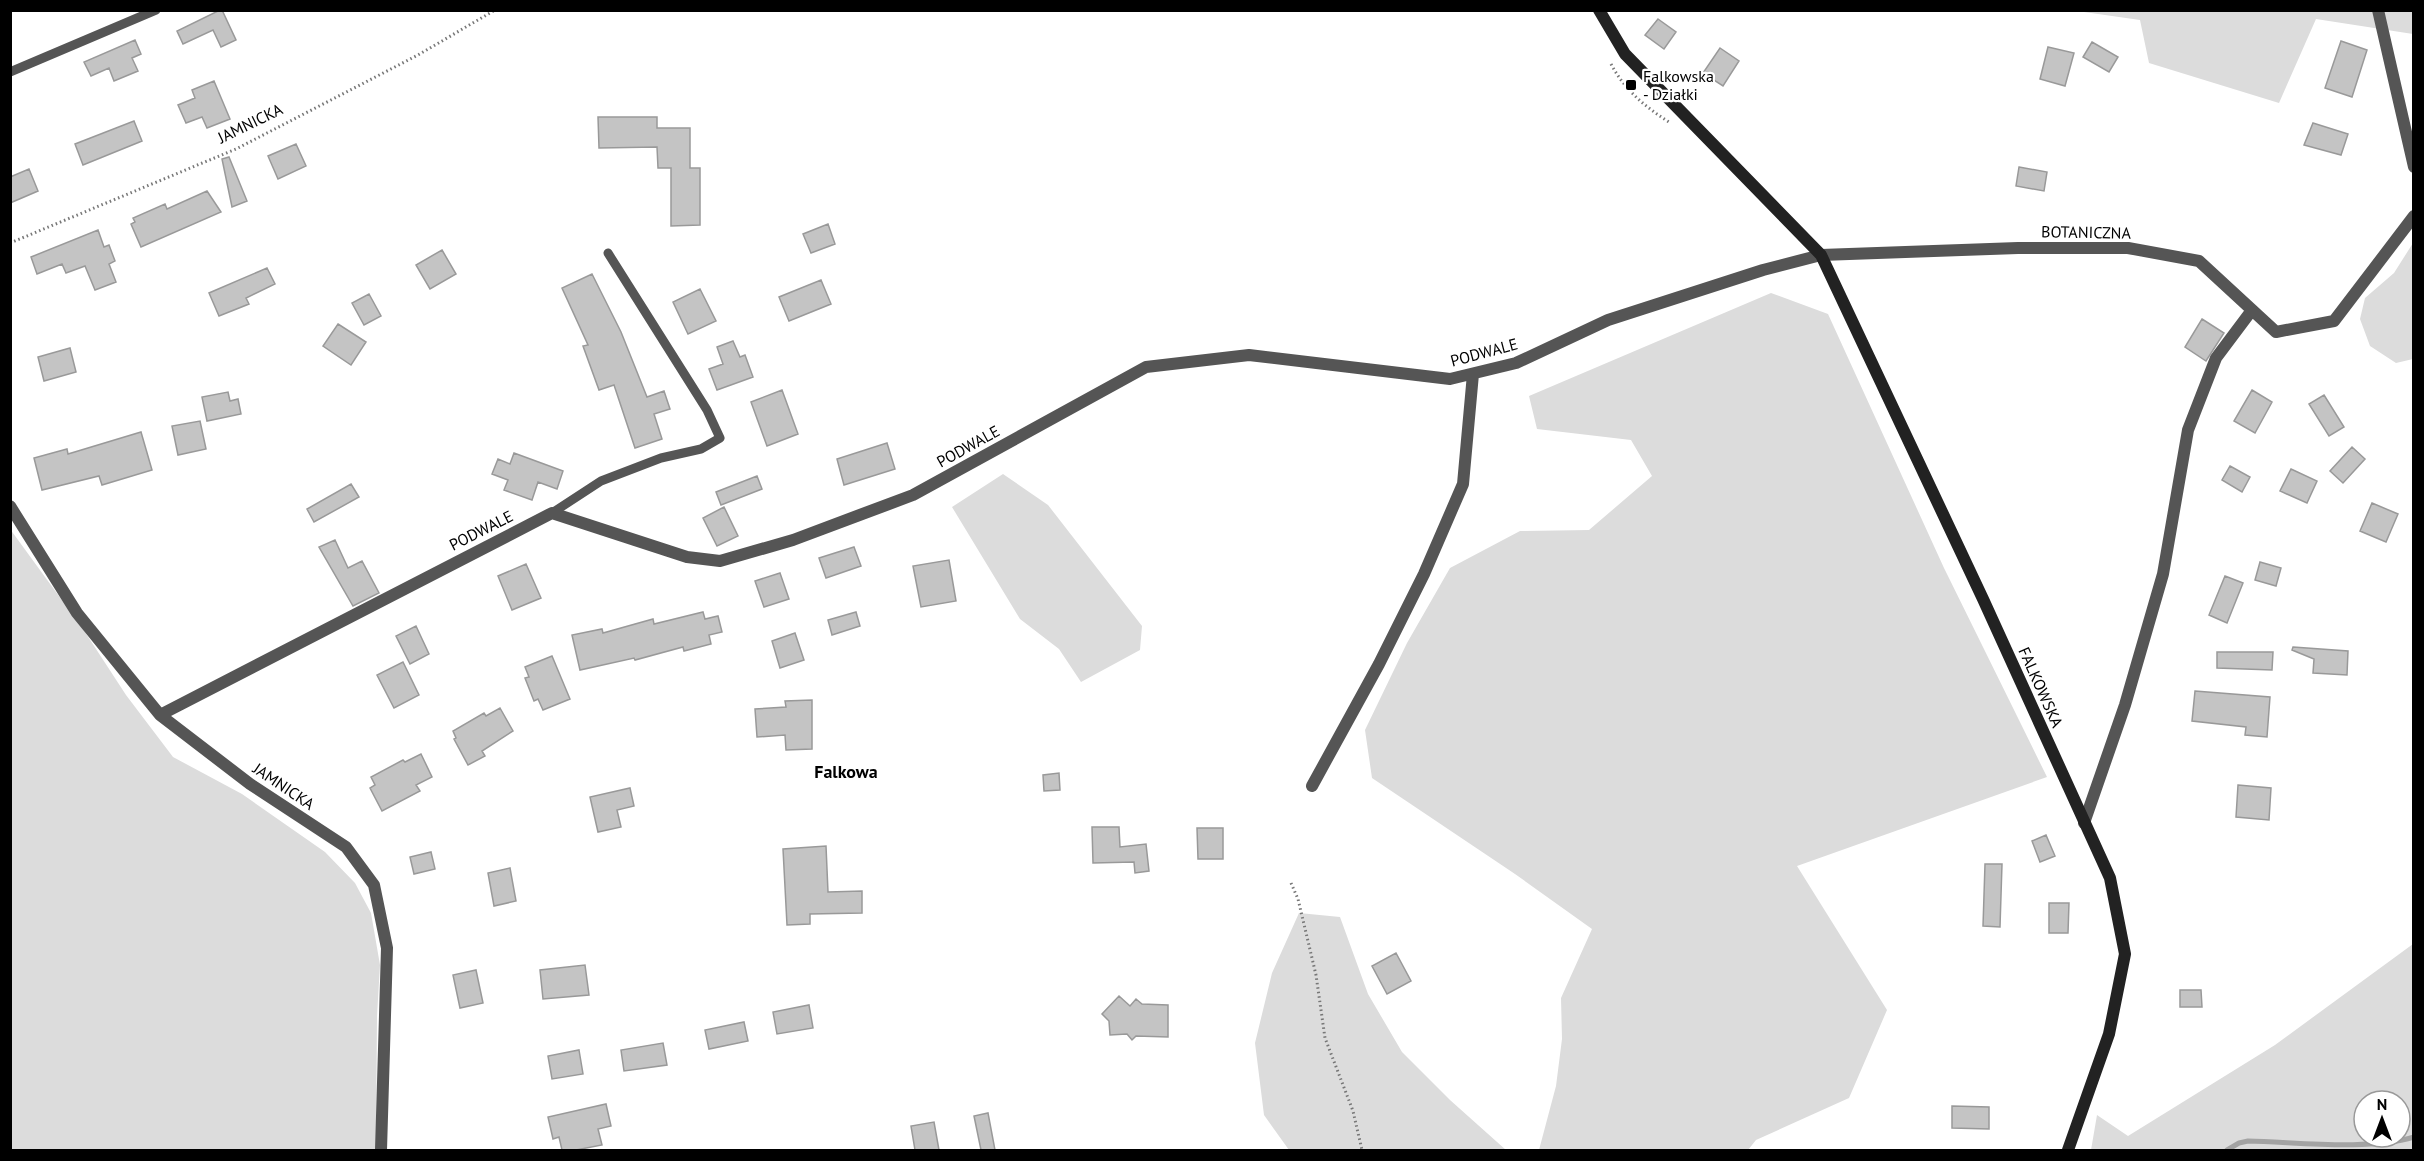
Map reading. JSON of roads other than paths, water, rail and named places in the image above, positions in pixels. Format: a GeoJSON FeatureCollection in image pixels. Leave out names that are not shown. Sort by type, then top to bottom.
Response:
{"type":"FeatureCollection","features":[{"type":"Feature","properties":{"kind":"street","name":"FALKOWSKA"},"geometry":{"type":"LineString","coordinates":[[1599,10],[1625,54],[1821,255],[1983,599],[2110,878],[2125,954],[2109,1034],[2068,1150]]}},
{"type":"Feature","properties":{"kind":"street"},"geometry":{"type":"LineString","coordinates":[[2378,10],[2414,167]]}},
{"type":"Feature","properties":{"kind":"street","name":"BOTANICZNA"},"geometry":{"type":"LineString","coordinates":[[1821,255],[2018,248],[2128,248],[2199,261],[2276,332],[2334,321],[2414,216]]}},
{"type":"Feature","properties":{"kind":"street","name":"PODWALE"},"geometry":{"type":"LineString","coordinates":[[160,715],[552,513],[687,557],[720,561],[793,540],[913,495],[1146,367],[1249,355],[1450,379],[1516,363],[1608,320],[1763,270],[1821,255]]}},
{"type":"Feature","properties":{"kind":"street"},"geometry":{"type":"LineString","coordinates":[[2084,823],[2126,705],[2163,574],[2188,430],[2216,358],[2252,309]]}},
{"type":"Feature","properties":{"kind":"street"},"geometry":{"type":"LineString","coordinates":[[1312,786],[1379,664],[1424,574],[1464,478],[1473,374]]}},
{"type":"Feature","properties":{"kind":"street","name":"JAMNICKA"},"geometry":{"type":"LineString","coordinates":[[10,506],[77,613],[160,715],[250,784],[346,847],[374,885],[387,948],[381,1150]]}},
{"type":"Feature","properties":{"kind":"lane"},"geometry":{"type":"LineString","coordinates":[[10,72],[156,10]]}},
{"type":"Feature","properties":{"kind":"lane"},"geometry":{"type":"LineString","coordinates":[[552,513],[601,481],[661,458],[701,449],[720,438],[707,410],[608,253]]}},
{"type":"Feature","properties":{"kind":"waterway"},"geometry":{"type":"LineString","coordinates":[[2227,1150],[2248,1141],[2354,1145],[2414,1137]]}},
{"type":"Feature","properties":{"kind":"place","name":"Falkowska - Działki"},"geometry":{"type":"Point","coordinates":[1631,85]}},
{"type":"Feature","properties":{"kind":"district","name":"Falkowa"},"geometry":{"type":"Point","coordinates":[846,771]}}]}
